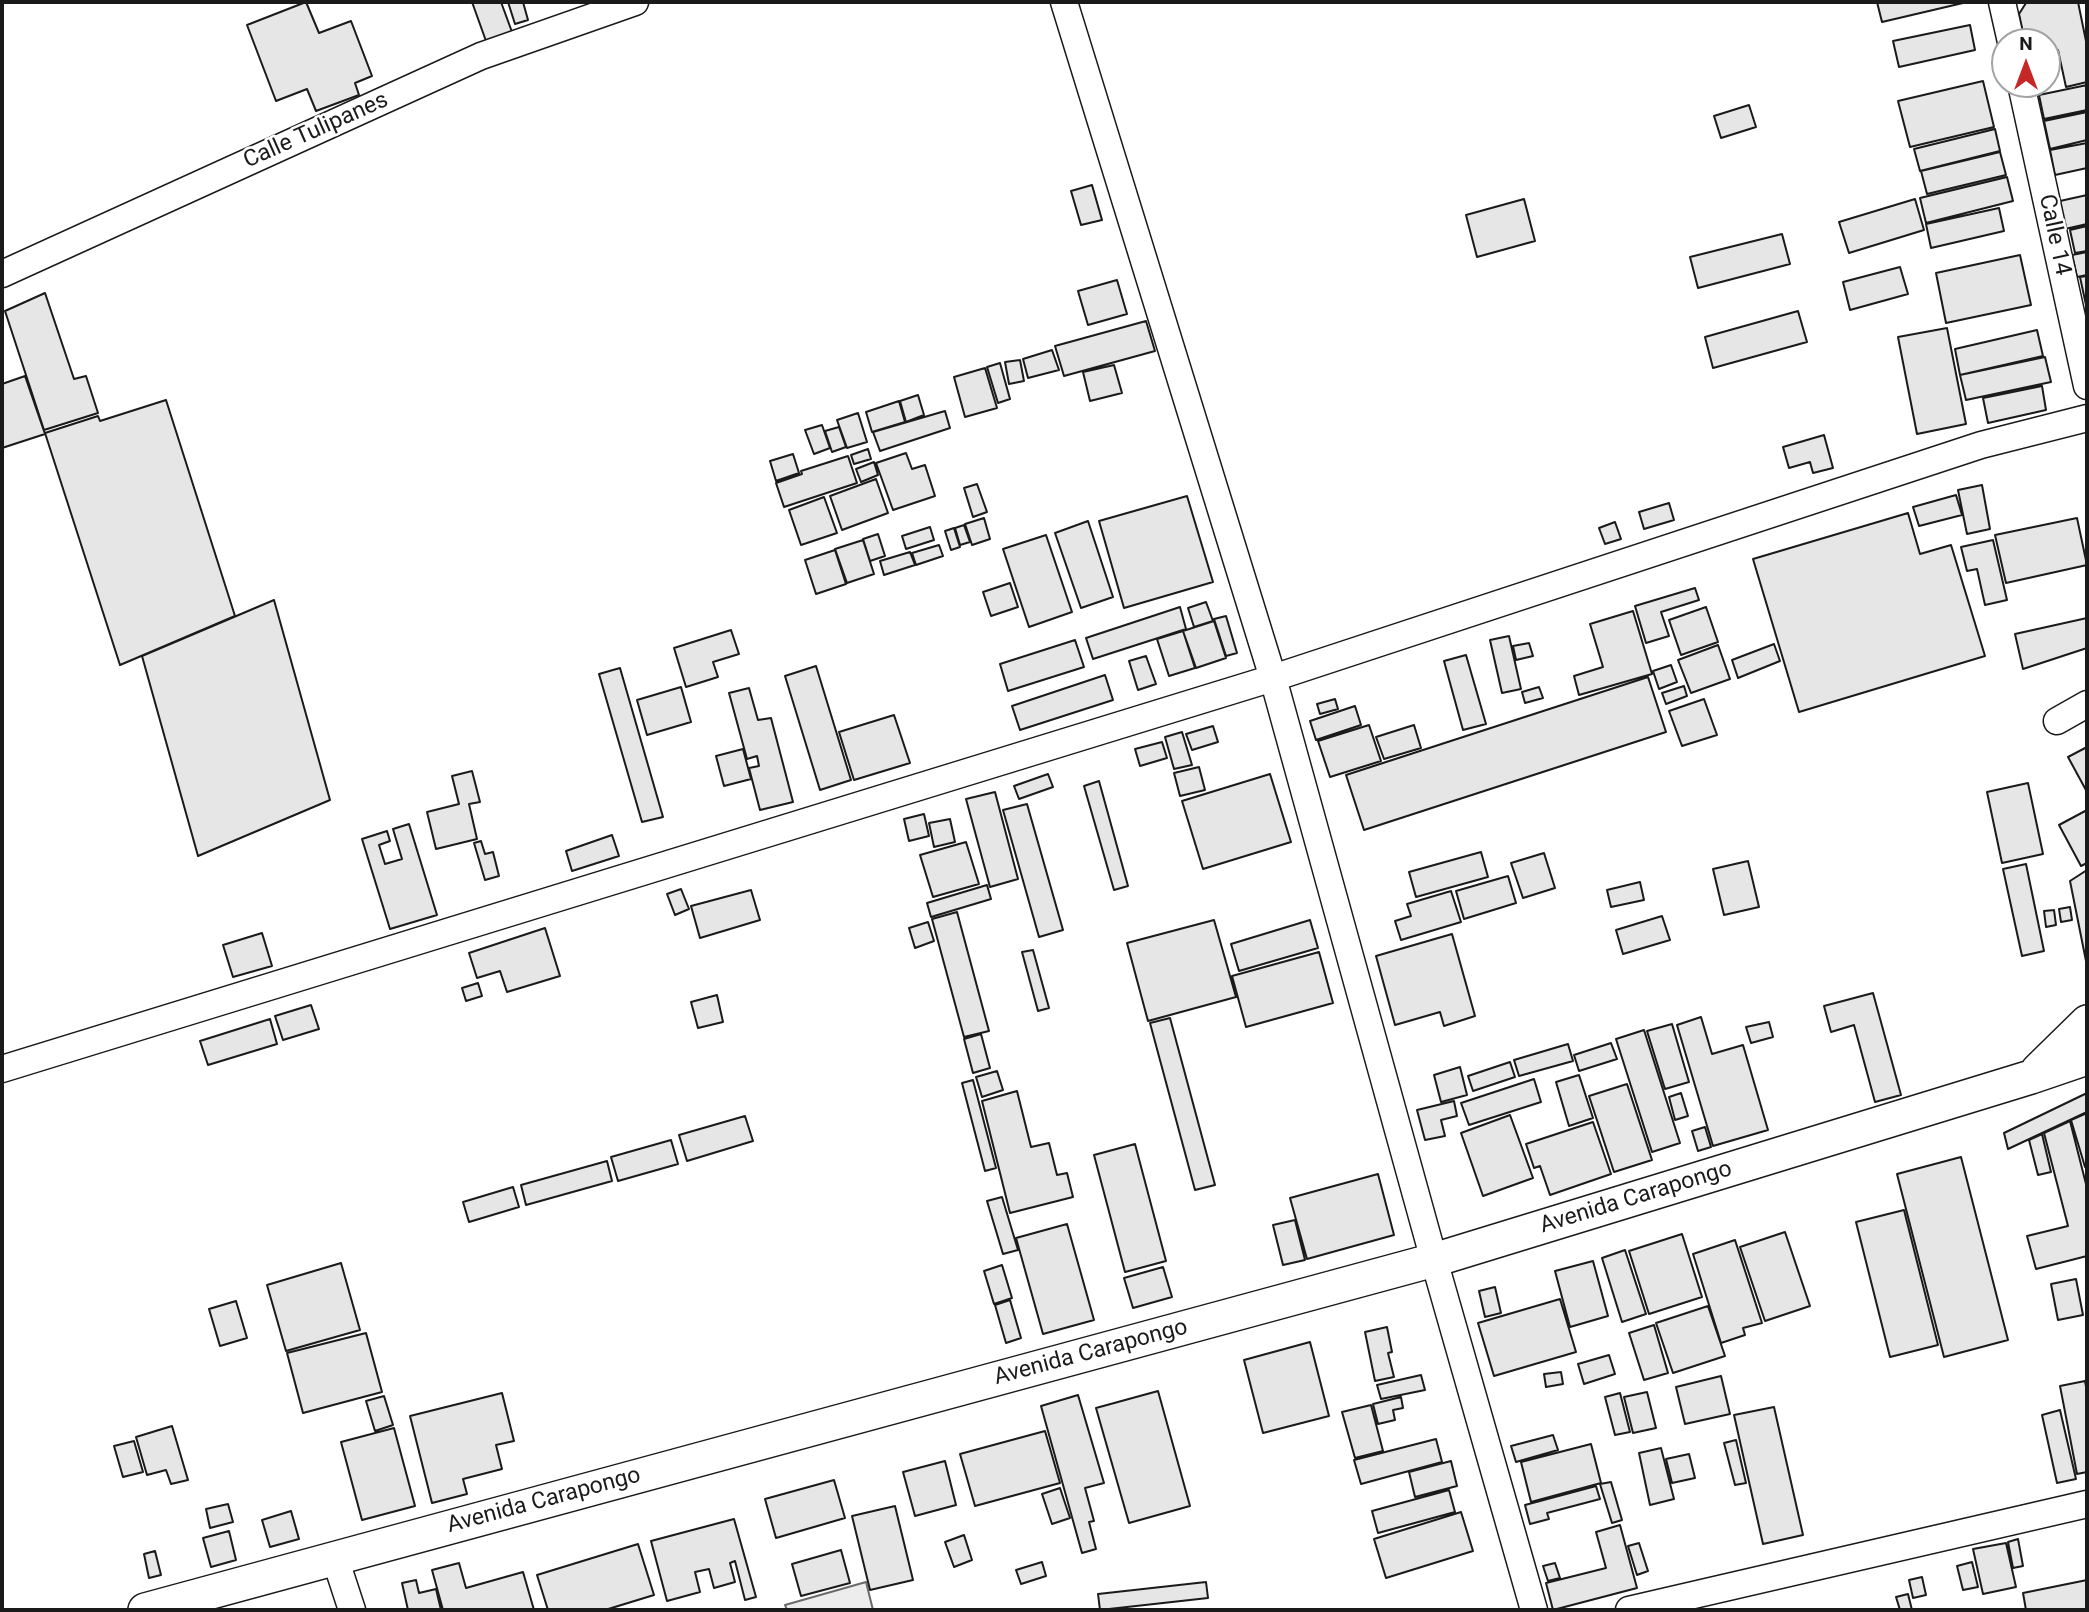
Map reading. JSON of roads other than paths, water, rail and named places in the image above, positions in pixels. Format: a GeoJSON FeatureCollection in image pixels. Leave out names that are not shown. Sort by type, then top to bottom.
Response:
{"type":"FeatureCollection","features":[{"type":"Feature","properties":{"kind":"street","name":"Calle Tulipanes"},"geometry":{"type":"LineString","coordinates":[[2,274],[481,56],[635,2]]}},
{"type":"Feature","properties":{"kind":"street"},"geometry":{"type":"LineString","coordinates":[[1064,2],[1273,678],[1534,1610]]}},
{"type":"Feature","properties":{"kind":"street"},"geometry":{"type":"LineString","coordinates":[[2002,2],[2008,28]]}},
{"type":"Feature","properties":{"kind":"street","name":"Calle 14"},"geometry":{"type":"LineString","coordinates":[[2024,98],[2087,386]]}},
{"type":"Feature","properties":{"kind":"street"},"geometry":{"type":"LineString","coordinates":[[2,1069],[1273,678],[1981,445],[2087,418]]}},
{"type":"Feature","properties":{"kind":"street"},"geometry":{"type":"LineString","coordinates":[[2057,721],[2087,704]]}},
{"type":"Feature","properties":{"kind":"street","name":"Avenida Carapongo"},"geometry":{"type":"LineString","coordinates":[[2031,1077],[2087,1022]]}},
{"type":"Feature","properties":{"kind":"street","name":"Avenida Carapongo"},"geometry":{"type":"LineString","coordinates":[[145,1610],[1434,1259],[2087,1058]]}},
{"type":"Feature","properties":{"kind":"street"},"geometry":{"type":"LineString","coordinates":[[1629,1610],[2087,1504]]}},
{"type":"Feature","properties":{"kind":"street"},"geometry":{"type":"LineString","coordinates":[[335,1558],[352,1610]]}}]}
